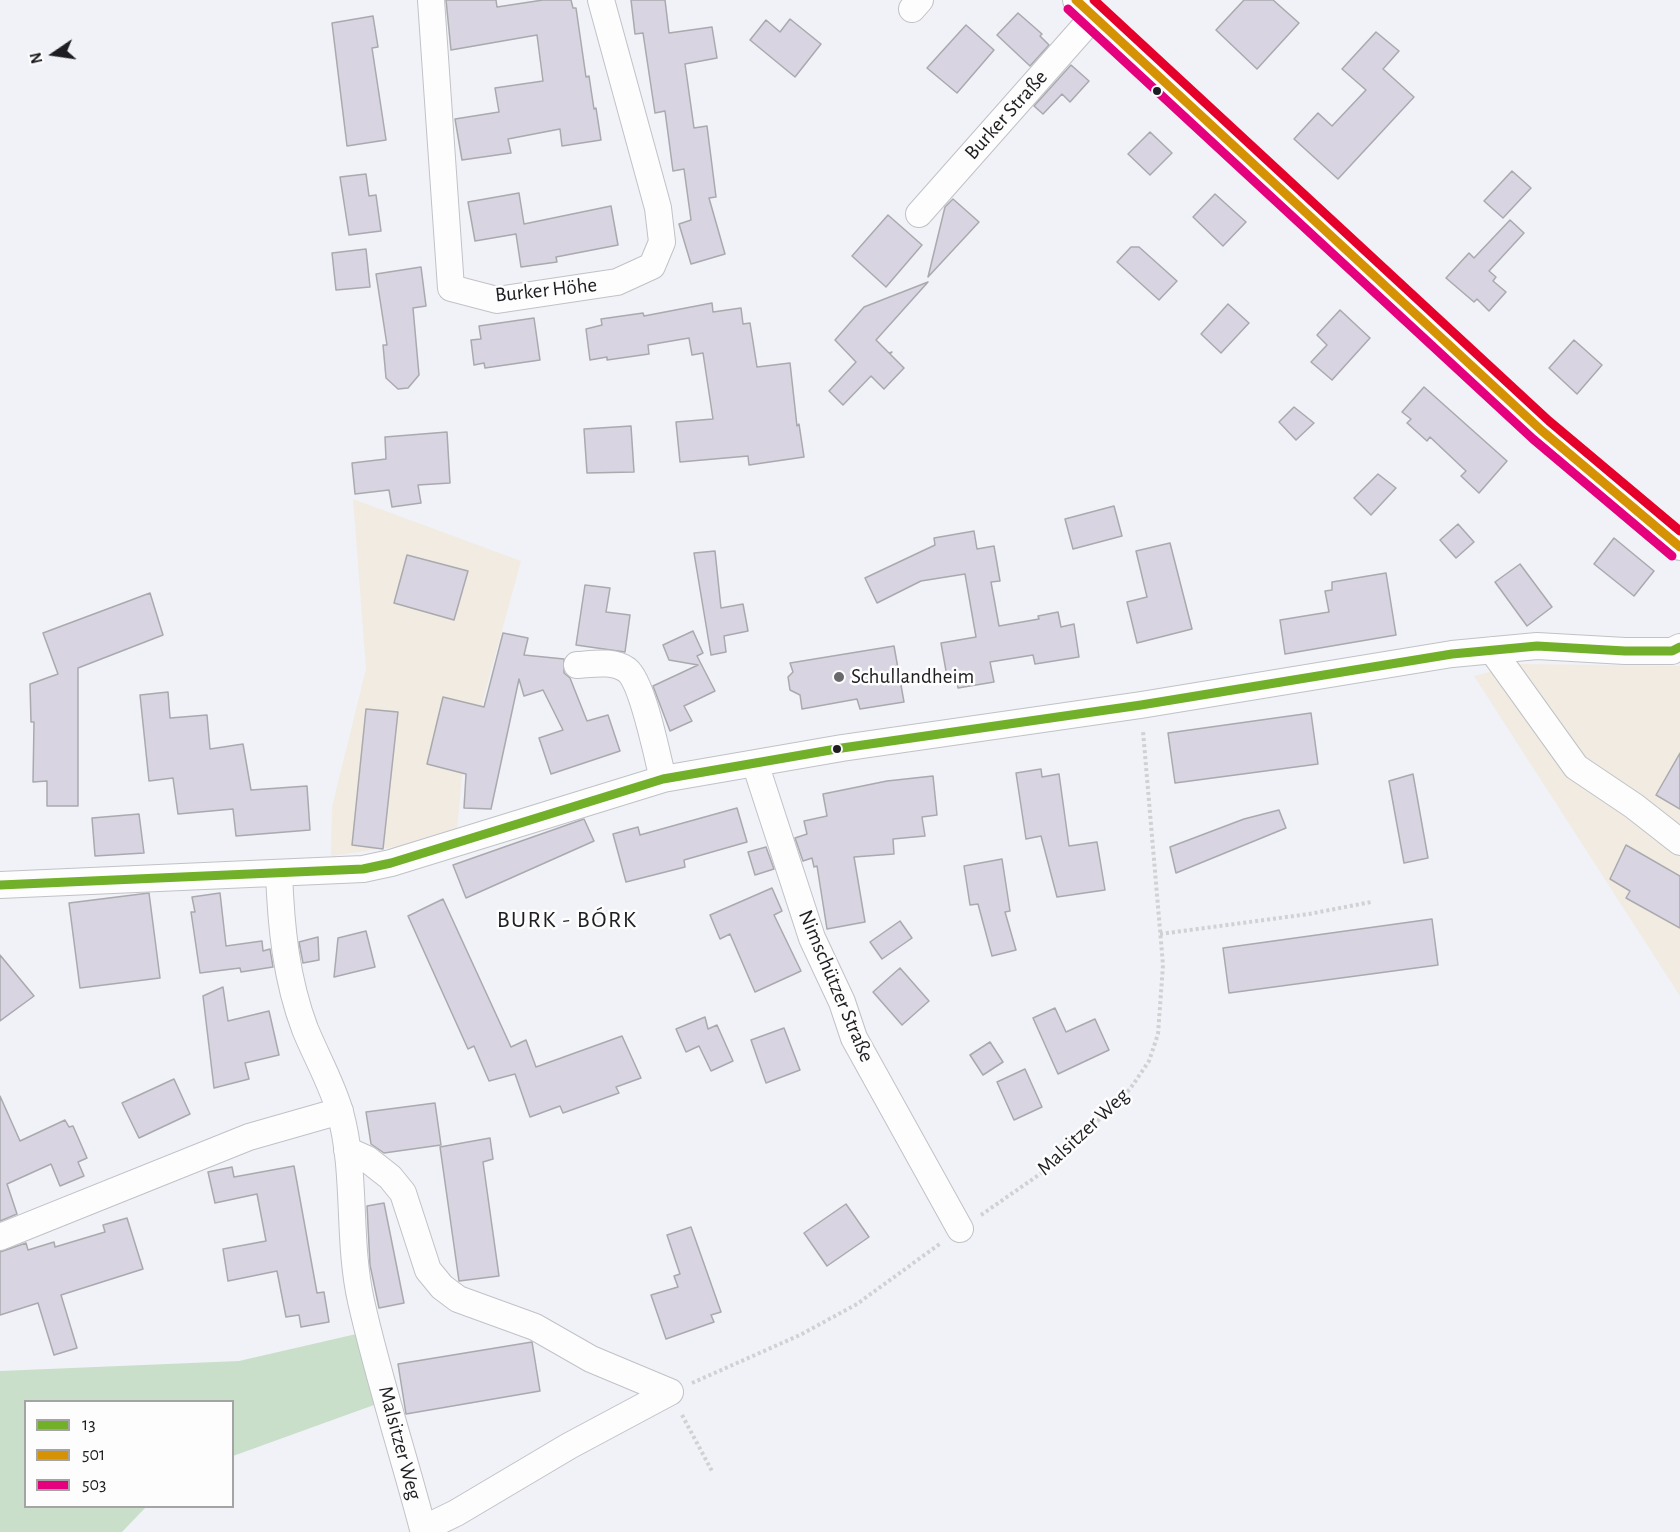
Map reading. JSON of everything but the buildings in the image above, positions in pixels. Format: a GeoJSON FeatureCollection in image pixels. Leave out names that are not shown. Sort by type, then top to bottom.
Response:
{"type":"FeatureCollection","features":[{"type":"Feature","properties":{"kind":"street","name":"Burker Höhe"},"geometry":{"type":"LineString","coordinates":[[431,0],[451,288],[497,300],[617,282],[652,266],[662,242],[658,208],[601,0]]}},
{"type":"Feature","properties":{"kind":"street","name":"Burker Straße"},"geometry":{"type":"LineString","coordinates":[[919,214],[1085,8],[1516,407],[1680,547]]}},
{"type":"Feature","properties":{"kind":"street"},"geometry":{"type":"LineString","coordinates":[[0,885],[363,869],[391,863],[663,779],[755,763],[1141,705],[1452,654],[1537,646],[1625,651],[1672,651],[1680,647]]}},
{"type":"Feature","properties":{"kind":"street"},"geometry":{"type":"LineString","coordinates":[[1492,650],[1576,767],[1634,806],[1680,842]]}},
{"type":"Feature","properties":{"kind":"street"},"geometry":{"type":"LineString","coordinates":[[577,665],[598,663],[617,665],[628,671],[638,686],[663,779]]}},
{"type":"Feature","properties":{"kind":"street","name":"Nimschützer Straße"},"geometry":{"type":"LineString","coordinates":[[755,763],[812,938],[842,1002],[854,1038],[960,1229]]}},
{"type":"Feature","properties":{"kind":"street","name":"Malsitzer Weg"},"geometry":{"type":"LineString","coordinates":[[279,873],[281,924],[289,975],[304,1026],[340,1111],[347,1150],[352,1243],[361,1301],[423,1528],[456,1513],[569,1446],[670,1392]]}},
{"type":"Feature","properties":{"kind":"street"},"geometry":{"type":"LineString","coordinates":[[0,1237],[249,1137],[340,1111]]}},
{"type":"Feature","properties":{"kind":"street"},"geometry":{"type":"LineString","coordinates":[[347,1150],[367,1160],[390,1178],[403,1193],[428,1270],[442,1287],[458,1299],[535,1327],[591,1359],[670,1392]]}},
{"type":"Feature","properties":{"kind":"path","name":"Malsitzer Weg"},"geometry":{"type":"LineString","coordinates":[[670,1392],[800,1335],[857,1304],[1053,1165],[1130,1089],[1149,1061],[1158,1034],[1163,965],[1141,705]]}},
{"type":"Feature","properties":{"kind":"path"},"geometry":{"type":"LineString","coordinates":[[1160,934],[1309,914],[1371,902]]}},
{"type":"Feature","properties":{"kind":"path"},"geometry":{"type":"LineString","coordinates":[[670,1392],[712,1473]]}},
{"type":"Feature","properties":{"kind":"shaded area"},"geometry":{"type":"Polygon","coordinates":[[[353,499],[521,561],[462,777],[457,829],[400,846],[331,856],[332,807],[366,669],[353,499]]]}},
{"type":"Feature","properties":{"kind":"shaded area"},"geometry":{"type":"Polygon","coordinates":[[[1521,664],[1680,666],[1680,996],[1474,676],[1521,664]]]}},
{"type":"Feature","properties":{"kind":"green space"},"geometry":{"type":"Polygon","coordinates":[[[365,1332],[385,1401],[234,1456],[234,1400],[24,1400],[24,1508],[145,1508],[122,1532],[0,1532],[0,1371],[239,1361],[365,1332]]]}},
{"type":"Feature","properties":{"kind":"transit line","name":"501"},"geometry":{"type":"LineString","coordinates":[[1076,0],[1541,430],[1680,547]]}},
{"type":"Feature","properties":{"kind":"transit line"},"geometry":{"type":"LineString","coordinates":[[1094,0],[1549,421],[1680,531]]}},
{"type":"Feature","properties":{"kind":"transit line","name":"503"},"geometry":{"type":"LineString","coordinates":[[1068,9],[1533,439],[1672,556]]}},
{"type":"Feature","properties":{"kind":"transit line","name":"13"},"geometry":{"type":"LineString","coordinates":[[0,885],[363,869],[391,863],[663,779],[842,748],[1141,705],[1452,654],[1537,646],[1625,651],[1672,651],[1680,647]]}},
{"type":"Feature","properties":{"kind":"place","name":"Schullandheim"},"geometry":{"type":"Point","coordinates":[839,677]}},
{"type":"Feature","properties":{"kind":"district","name":"BURK - BÓRK"},"geometry":{"type":"Point","coordinates":[567,920]}}]}
